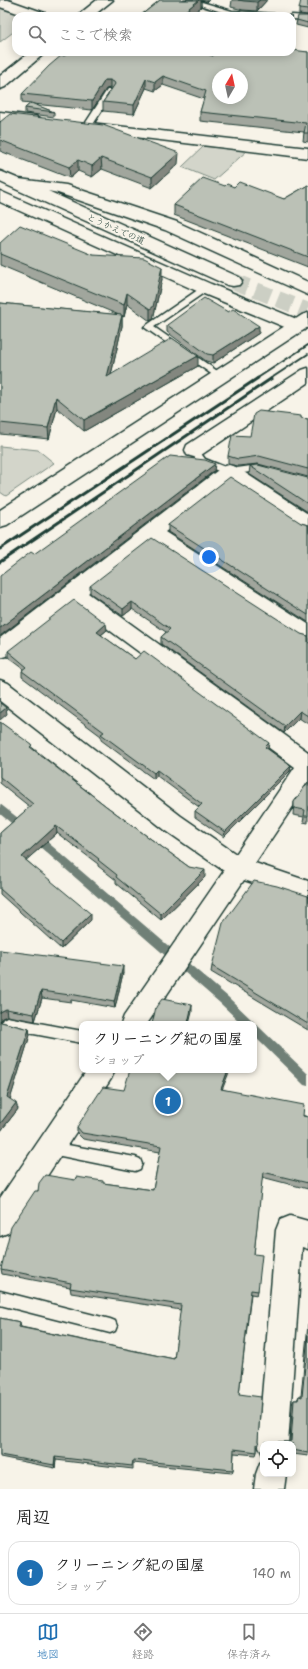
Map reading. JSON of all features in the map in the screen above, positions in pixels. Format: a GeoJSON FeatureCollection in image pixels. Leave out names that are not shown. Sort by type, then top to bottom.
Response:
{"type":"FeatureCollection","features":[{"type":"Feature","properties":{"kind":"street"},"geometry":{"type":"LineString","coordinates":[[90,12],[106,0]]}},
{"type":"Feature","properties":{"kind":"street"},"geometry":{"type":"LineString","coordinates":[[0,2],[29,12]]}},
{"type":"Feature","properties":{"kind":"street"},"geometry":{"type":"LineString","coordinates":[[0,84],[34,56]]}},
{"type":"Feature","properties":{"kind":"street"},"geometry":{"type":"LineString","coordinates":[[0,117],[52,123]]}},
{"type":"Feature","properties":{"kind":"street"},"geometry":{"type":"LineString","coordinates":[[81,127],[308,153]]}},
{"type":"Feature","properties":{"kind":"street"},"geometry":{"type":"LineString","coordinates":[[7,179],[60,188],[171,226],[308,289]]}},
{"type":"Feature","properties":{"kind":"street","name":"とうかえでの道"},"geometry":{"type":"LineString","coordinates":[[7,179],[233,281]]}},
{"type":"Feature","properties":{"kind":"street"},"geometry":{"type":"LineString","coordinates":[[0,196],[205,288],[303,323]]}},
{"type":"Feature","properties":{"kind":"street"},"geometry":{"type":"LineString","coordinates":[[0,520],[303,323]]}},
{"type":"Feature","properties":{"kind":"street"},"geometry":{"type":"LineString","coordinates":[[194,450],[308,374]]}},
{"type":"Feature","properties":{"kind":"street"},"geometry":{"type":"LineString","coordinates":[[0,650],[229,472],[308,524]]}},
{"type":"Feature","properties":{"kind":"street"},"geometry":{"type":"LineString","coordinates":[[152,533],[308,634]]}},
{"type":"Feature","properties":{"kind":"street"},"geometry":{"type":"LineString","coordinates":[[74,593],[308,765],[135,1021]]}},
{"type":"Feature","properties":{"kind":"street"},"geometry":{"type":"LineString","coordinates":[[0,689],[173,823],[238,868],[308,891]]}},
{"type":"Feature","properties":{"kind":"street"},"geometry":{"type":"LineString","coordinates":[[0,1222],[100,1073]]}},
{"type":"Feature","properties":{"kind":"street"},"geometry":{"type":"LineString","coordinates":[[273,1441],[290,1230],[308,1235]]}},
{"type":"Feature","properties":{"kind":"street"},"geometry":{"type":"LineString","coordinates":[[269,1489],[271,1477]]}},
{"type":"Feature","properties":{"kind":"lane"},"geometry":{"type":"LineString","coordinates":[[188,0],[228,12]]}},
{"type":"Feature","properties":{"kind":"lane"},"geometry":{"type":"LineString","coordinates":[[296,17],[308,18]]}},
{"type":"Feature","properties":{"kind":"lane"},"geometry":{"type":"LineString","coordinates":[[81,127],[110,92]]}},
{"type":"Feature","properties":{"kind":"lane"},"geometry":{"type":"LineString","coordinates":[[205,288],[148,327],[220,377]]}},
{"type":"Feature","properties":{"kind":"lane"},"geometry":{"type":"LineString","coordinates":[[194,450],[202,461],[229,472],[258,468],[272,472]]}},
{"type":"Feature","properties":{"kind":"lane"},"geometry":{"type":"LineString","coordinates":[[7,1023],[79,1036]]}},
{"type":"Feature","properties":{"kind":"lane"},"geometry":{"type":"LineString","coordinates":[[50,1148],[135,1164]]}},
{"type":"Feature","properties":{"kind":"lane"},"geometry":{"type":"LineString","coordinates":[[0,1298],[110,1326]]}},
{"type":"Feature","properties":{"kind":"shaded area"},"geometry":{"type":"Polygon","coordinates":[[[0,6],[16,12],[12,12],[12,33],[0,42],[0,6]]]}},
{"type":"Feature","properties":{"kind":"shaded area"},"geometry":{"type":"Polygon","coordinates":[[[204,146],[248,150],[214,180],[182,167],[204,146]]]}},
{"type":"Feature","properties":{"kind":"shaded area"},"geometry":{"type":"Polygon","coordinates":[[[0,446],[38,450],[54,463],[6,496],[0,492],[0,446]]]}},
{"type":"Feature","properties":{"kind":"building"},"geometry":{"type":"Polygon","coordinates":[[[160,0],[199,0],[184,12],[145,12],[160,0]]]}},
{"type":"Feature","properties":{"kind":"building"},"geometry":{"type":"Polygon","coordinates":[[[238,0],[260,0],[257,2],[238,0]]]}},
{"type":"Feature","properties":{"kind":"building"},"geometry":{"type":"Polygon","coordinates":[[[301,0],[308,0],[308,10],[299,9],[301,0]]]}},
{"type":"Feature","properties":{"kind":"building"},"geometry":{"type":"Polygon","coordinates":[[[298,16],[308,16],[308,23],[297,20],[298,16]]]}},
{"type":"Feature","properties":{"kind":"building"},"geometry":{"type":"Polygon","coordinates":[[[296,50],[308,52],[308,133],[304,133],[306,123],[200,112],[206,91],[163,76],[155,82],[146,79],[134,105],[103,102],[115,84],[110,80],[105,80],[92,101],[22,94],[61,56],[296,56],[296,50]]]}},
{"type":"Feature","properties":{"kind":"building"},"geometry":{"type":"Polygon","coordinates":[[[31,103],[54,112],[25,108],[31,103]]]}},
{"type":"Feature","properties":{"kind":"building"},"geometry":{"type":"Polygon","coordinates":[[[10,114],[103,125],[179,153],[152,177],[101,158],[92,166],[78,160],[69,167],[0,140],[0,122],[10,114]]]}},
{"type":"Feature","properties":{"kind":"building"},"geometry":{"type":"Polygon","coordinates":[[[203,178],[225,186],[227,184],[234,187],[239,182],[284,199],[308,185],[308,257],[174,205],[203,178]]]}},
{"type":"Feature","properties":{"kind":"building"},"geometry":{"type":"Polygon","coordinates":[[[20,225],[93,255],[144,258],[162,267],[153,307],[150,309],[127,293],[124,305],[0,254],[0,243],[20,225]]]}},
{"type":"Feature","properties":{"kind":"building"},"geometry":{"type":"Polygon","coordinates":[[[204,298],[228,312],[233,309],[259,326],[213,355],[207,354],[167,325],[204,298]]]}},
{"type":"Feature","properties":{"kind":"building"},"geometry":{"type":"Polygon","coordinates":[[[0,303],[122,315],[107,377],[172,338],[198,356],[84,420],[56,397],[48,428],[0,423],[0,303]]]}},
{"type":"Feature","properties":{"kind":"building"},"geometry":{"type":"Polygon","coordinates":[[[259,411],[301,416],[301,418],[308,419],[308,469],[259,456],[238,459],[228,456],[232,435],[250,436],[254,414],[259,411]]]}},
{"type":"Feature","properties":{"kind":"building"},"geometry":{"type":"Polygon","coordinates":[[[170,456],[205,460],[215,464],[0,628],[0,576],[31,552],[34,554],[170,456]]]}},
{"type":"Feature","properties":{"kind":"building"},"geometry":{"type":"Polygon","coordinates":[[[258,465],[308,478],[308,504],[250,466],[258,465]]]}},
{"type":"Feature","properties":{"kind":"building"},"geometry":{"type":"Polygon","coordinates":[[[230,477],[301,523],[308,525],[308,615],[168,525],[230,477]]]}},
{"type":"Feature","properties":{"kind":"building"},"geometry":{"type":"Polygon","coordinates":[[[152,538],[301,634],[308,636],[308,716],[300,711],[285,726],[161,637],[170,629],[132,602],[123,609],[90,586],[152,538]]]}},
{"type":"Feature","properties":{"kind":"building"},"geometry":{"type":"Polygon","coordinates":[[[74,600],[106,624],[97,632],[135,659],[144,651],[269,743],[265,747],[291,766],[225,832],[195,811],[202,804],[157,770],[154,773],[101,734],[104,732],[22,671],[27,667],[8,651],[74,600]]]}},
{"type":"Feature","properties":{"kind":"building"},"geometry":{"type":"Polygon","coordinates":[[[0,703],[6,708],[0,713],[0,703]]]}},
{"type":"Feature","properties":{"kind":"building"},"geometry":{"type":"Polygon","coordinates":[[[0,722],[32,745],[30,747],[106,806],[189,867],[205,870],[161,914],[116,877],[117,875],[98,860],[99,859],[56,826],[22,857],[91,914],[61,943],[0,889],[0,833],[33,804],[0,777],[0,722]]]}},
{"type":"Feature","properties":{"kind":"building"},"geometry":{"type":"Polygon","coordinates":[[[308,782],[308,816],[304,816],[305,810],[294,808],[294,802],[308,782]]]}},
{"type":"Feature","properties":{"kind":"building"},"geometry":{"type":"Polygon","coordinates":[[[254,881],[277,886],[308,896],[308,1024],[212,966],[223,923],[254,881]]]}},
{"type":"Feature","properties":{"kind":"building"},"geometry":{"type":"Polygon","coordinates":[[[0,950],[123,966],[114,1002],[70,994],[41,991],[34,1014],[6,1009],[0,1012],[0,950]]]}},
{"type":"Feature","properties":{"kind":"building"},"geometry":{"type":"Polygon","coordinates":[[[162,999],[192,1005],[188,1021],[153,1021],[156,1007],[162,999]]]}},
{"type":"Feature","properties":{"kind":"building"},"geometry":{"type":"Polygon","coordinates":[[[0,1020],[1,1022],[29,1029],[7,1097],[16,1103],[0,1124],[0,1020]]]}},
{"type":"Feature","properties":{"kind":"building"},"geometry":{"type":"Polygon","coordinates":[[[129,1073],[227,1073],[221,1089],[304,1105],[303,1116],[308,1117],[308,1183],[263,1172],[254,1254],[262,1255],[258,1291],[251,1290],[239,1394],[261,1397],[259,1444],[257,1444],[257,1452],[234,1449],[233,1470],[133,1460],[132,1466],[55,1457],[54,1465],[0,1455],[0,1318],[20,1322],[19,1327],[174,1359],[181,1305],[70,1288],[71,1283],[1,1269],[11,1227],[35,1191],[38,1191],[39,1183],[45,1175],[75,1180],[76,1177],[103,1181],[103,1183],[153,1190],[161,1146],[82,1133],[77,1127],[103,1087],[124,1090],[129,1073]]]}},
{"type":"Feature","properties":{"kind":"building"},"geometry":{"type":"Polygon","coordinates":[[[308,1335],[308,1453],[296,1451],[296,1441],[291,1441],[294,1400],[298,1400],[299,1396],[302,1397],[308,1335]]]}},
{"type":"Feature","properties":{"kind":"waterway"},"geometry":{"type":"LineString","coordinates":[[0,808],[24,828]]}},
{"type":"Feature","properties":{"kind":"waterway"},"geometry":{"type":"LineString","coordinates":[[35,837],[224,1000],[246,1021]]}},
{"type":"Feature","properties":{"kind":"waterway"},"geometry":{"type":"LineString","coordinates":[[257,1032],[308,1081]]}},
{"type":"Feature","properties":{"kind":"tunnel"},"geometry":{"type":"LineString","coordinates":[[233,281],[308,311]]}},
{"type":"Feature","properties":{"kind":"railway"},"geometry":{"type":"LineString","coordinates":[[256,379],[308,345]]}},
{"type":"Feature","properties":{"kind":"railway"},"geometry":{"type":"LineString","coordinates":[[270,379],[308,354]]}},
{"type":"Feature","properties":{"kind":"railway"},"geometry":{"type":"LineString","coordinates":[[0,549],[258,378]]}},
{"type":"Feature","properties":{"kind":"railway"},"geometry":{"type":"LineString","coordinates":[[0,562],[272,378]]}},
{"type":"Feature","properties":{"kind":"place","name":"クリーニング紀の国屋"},"geometry":{"type":"Point","coordinates":[168,1101]}}]}
